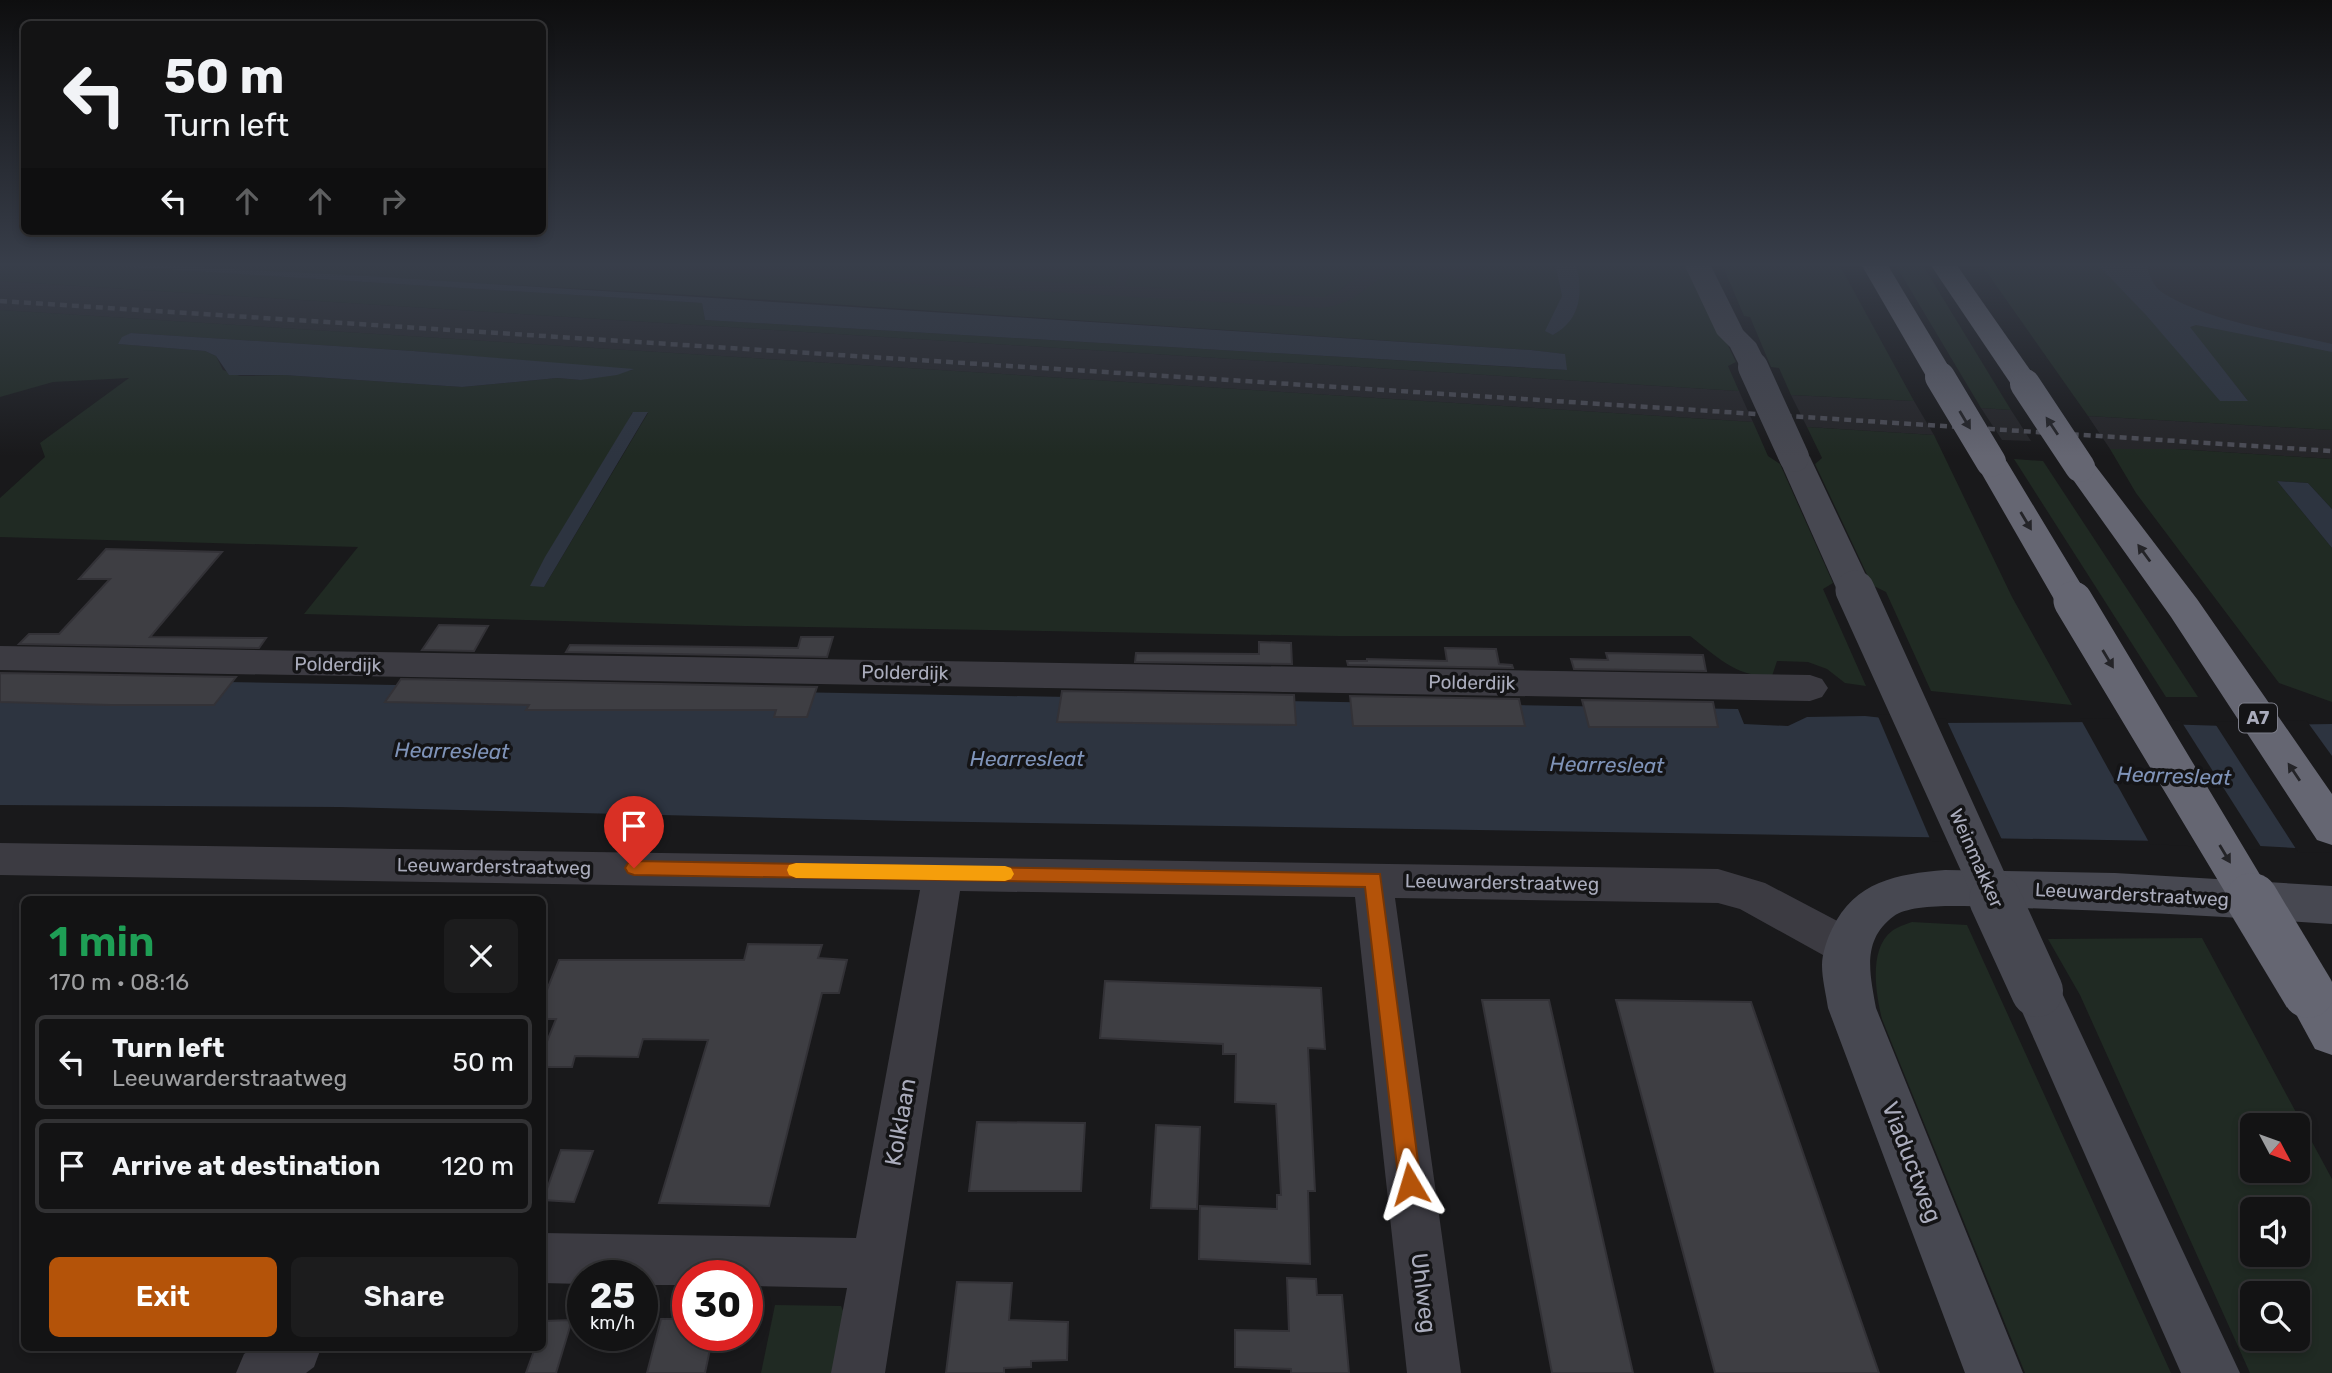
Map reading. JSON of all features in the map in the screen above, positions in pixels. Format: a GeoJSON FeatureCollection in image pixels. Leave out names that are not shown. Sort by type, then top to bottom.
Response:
{"type":"FeatureCollection","features":[{"type":"Feature","properties":{"kind":"highway"},"geometry":{"type":"LineString","coordinates":[[1911,328],[2332,1033]]}},
{"type":"Feature","properties":{"kind":"highway","name":"A7"},"geometry":{"type":"LineString","coordinates":[[1987,328],[2080,467],[2184,608],[2332,828]]}},
{"type":"Feature","properties":{"kind":"main road","name":"Weinmakker"},"geometry":{"type":"LineString","coordinates":[[1728,328],[1748,355],[2211,1373]]}},
{"type":"Feature","properties":{"kind":"main road","name":"Weinmakker"},"geometry":{"type":"LineString","coordinates":[[1743,328],[1748,355]]}},
{"type":"Feature","properties":{"kind":"main road","name":"Leeuwarderstraatweg"},"geometry":{"type":"LineString","coordinates":[[1847,947],[1861,920],[1880,902],[1924,889],[2115,892],[2332,905]]}},
{"type":"Feature","properties":{"kind":"main road","name":"Viaductweg"},"geometry":{"type":"LineString","coordinates":[[1847,947],[1845,964],[1852,1008],[1994,1373]]}},
{"type":"Feature","properties":{"kind":"street","name":"Polderdijk"},"geometry":{"type":"LineString","coordinates":[[0,658],[1810,688]]}},
{"type":"Feature","properties":{"kind":"street","name":"Leeuwarderstraatweg"},"geometry":{"type":"LineString","coordinates":[[0,859],[943,872],[1728,887],[1751,895],[1847,947]]}},
{"type":"Feature","properties":{"kind":"street","name":"Kolklaan"},"geometry":{"type":"LineString","coordinates":[[858,1373],[943,872]]}},
{"type":"Feature","properties":{"kind":"street","name":"Uhlweg"},"geometry":{"type":"LineString","coordinates":[[1373,880],[1434,1373]]}},
{"type":"Feature","properties":{"kind":"street"},"geometry":{"type":"LineString","coordinates":[[546,1258],[875,1263]]}},
{"type":"Feature","properties":{"kind":"street"},"geometry":{"type":"LineString","coordinates":[[263,1373],[291,1351]]}},
{"type":"Feature","properties":{"kind":"shaded area"},"geometry":{"type":"Polygon","coordinates":[[[0,328],[283,328],[1753,422],[1768,456],[1780,464],[1833,583],[1823,589],[1866,686],[1845,683],[1827,669],[1808,662],[1777,661],[1772,676],[1748,673],[1718,658],[1690,636],[1338,636],[744,626],[304,614],[358,547],[0,537],[0,498],[45,457],[40,443],[129,378],[53,382],[0,397],[0,328]],[[131,333],[118,344],[205,351],[216,356],[223,370],[240,376],[284,375],[462,387],[557,378],[581,380],[632,370],[413,351],[131,333]],[[632,413],[544,587],[648,413],[632,413]]]}},
{"type":"Feature","properties":{"kind":"shaded area"},"geometry":{"type":"Polygon","coordinates":[[[283,328],[744,328],[1739,391],[1753,422],[283,328]]]}},
{"type":"Feature","properties":{"kind":"shaded area"},"geometry":{"type":"Polygon","coordinates":[[[744,328],[844,328],[1566,370],[1564,354],[1531,350],[1196,328],[1554,328],[1553,335],[1561,328],[1720,328],[1736,362],[1728,366],[1739,391],[744,328]]]}},
{"type":"Feature","properties":{"kind":"shaded area"},"geometry":{"type":"Polygon","coordinates":[[[1755,328],[1874,328],[1914,401],[1791,395],[1779,368],[1771,367],[1755,328]]]}},
{"type":"Feature","properties":{"kind":"shaded area"},"geometry":{"type":"Polygon","coordinates":[[[1933,328],[1961,328],[2011,410],[1981,408],[1933,328]]]}},
{"type":"Feature","properties":{"kind":"shaded area"},"geometry":{"type":"Polygon","coordinates":[[[2026,328],[2162,328],[2248,401],[2189,328],[2211,328],[2332,352],[2332,430],[2088,416],[2026,328]]]}},
{"type":"Feature","properties":{"kind":"shaded area"},"geometry":{"type":"Polygon","coordinates":[[[2178,328],[2332,328],[2332,401],[2323,401],[2199,352],[2178,328]]]}},
{"type":"Feature","properties":{"kind":"shaded area"},"geometry":{"type":"Polygon","coordinates":[[[1791,395],[1914,401],[1934,435],[1807,427],[1791,395]]]}},
{"type":"Feature","properties":{"kind":"shaded area"},"geometry":{"type":"Polygon","coordinates":[[[1981,408],[2011,410],[2031,441],[2002,440],[1981,408]]]}},
{"type":"Feature","properties":{"kind":"shaded area"},"geometry":{"type":"Polygon","coordinates":[[[2088,416],[2332,430],[2332,459],[2176,449],[2110,449],[2088,416]]]}},
{"type":"Feature","properties":{"kind":"shaded area"},"geometry":{"type":"Polygon","coordinates":[[[1807,427],[1934,435],[2012,597],[2072,705],[1931,691],[1886,592],[1872,585],[1815,464],[1822,458],[1807,427]]]}},
{"type":"Feature","properties":{"kind":"shaded area"},"geometry":{"type":"Polygon","coordinates":[[[2110,449],[2176,449],[2332,459],[2332,509],[2308,483],[2277,481],[2332,548],[2332,702],[2279,683],[2136,493],[2110,449]]]}},
{"type":"Feature","properties":{"kind":"shaded area"},"geometry":{"type":"Polygon","coordinates":[[[2014,459],[2043,461],[2198,697],[2166,697],[2014,459]]]}},
{"type":"Feature","properties":{"kind":"shaded area"},"geometry":{"type":"Polygon","coordinates":[[[1912,922],[1967,925],[2171,1373],[2025,1373],[1882,1019],[1876,985],[1879,949],[1892,931],[1912,922]]]}},
{"type":"Feature","properties":{"kind":"shaded area"},"geometry":{"type":"Polygon","coordinates":[[[2202,938],[2296,1113],[2240,1113],[2240,1183],[2310,1183],[2310,1138],[2332,1179],[2332,1373],[2250,1373],[2240,1351],[2310,1351],[2310,1281],[2240,1281],[2240,1351],[2080,995],[2048,939],[2202,938]]]}},
{"type":"Feature","properties":{"kind":"shaded area"},"geometry":{"type":"Polygon","coordinates":[[[775,1305],[841,1306],[845,1315],[835,1373],[761,1373],[775,1305]]]}},
{"type":"Feature","properties":{"kind":"water"},"geometry":{"type":"Polygon","coordinates":[[[844,328],[1186,328],[1531,350],[1565,354],[1567,370],[844,328]]]}},
{"type":"Feature","properties":{"kind":"water"},"geometry":{"type":"Polygon","coordinates":[[[1546,328],[1563,328],[1553,335],[1545,331],[1546,328]]]}},
{"type":"Feature","properties":{"kind":"water"},"geometry":{"type":"Polygon","coordinates":[[[2157,328],[2191,328],[2248,401],[2220,401],[2157,328]]]}},
{"type":"Feature","properties":{"kind":"water"},"geometry":{"type":"Polygon","coordinates":[[[2211,328],[2263,328],[2332,344],[2332,352],[2211,328]]]}},
{"type":"Feature","properties":{"kind":"water"},"geometry":{"type":"Polygon","coordinates":[[[131,333],[413,351],[634,369],[617,375],[581,380],[557,378],[462,387],[284,375],[229,375],[216,356],[205,351],[118,344],[122,337],[131,333]]]}},
{"type":"Feature","properties":{"kind":"water"},"geometry":{"type":"Polygon","coordinates":[[[633,412],[648,412],[544,587],[530,586],[545,557],[633,412]]]}},
{"type":"Feature","properties":{"kind":"water"},"geometry":{"type":"Polygon","coordinates":[[[2277,481],[2308,483],[2332,509],[2332,548],[2277,481]]]}},
{"type":"Feature","properties":{"kind":"water","name":"Hearresleat"},"geometry":{"type":"Polygon","coordinates":[[[0,678],[1738,709],[1744,724],[1788,726],[1807,717],[1865,716],[1930,723],[2097,722],[2225,726],[2332,724],[2332,850],[2166,841],[907,821],[340,807],[0,805],[0,678]]]}},
{"type":"Feature","properties":{"kind":"pier"},"geometry":{"type":"Polygon","coordinates":[[[1877,714],[1946,719],[2003,842],[1931,841],[1877,714]]]}},
{"type":"Feature","properties":{"kind":"pier"},"geometry":{"type":"Polygon","coordinates":[[[2080,718],[2181,721],[2263,850],[2150,844],[2080,718]]]}},
{"type":"Feature","properties":{"kind":"pier"},"geometry":{"type":"Polygon","coordinates":[[[2306,720],[2332,756],[2332,853],[2298,852],[2214,722],[2306,720]]]}},
{"type":"Feature","properties":{"kind":"building"},"geometry":{"type":"Polygon","coordinates":[[[106,549],[222,552],[150,637],[266,638],[259,648],[19,644],[29,634],[59,634],[110,579],[79,579],[106,549]]]}},
{"type":"Feature","properties":{"kind":"building"},"geometry":{"type":"Polygon","coordinates":[[[439,625],[488,626],[474,651],[422,650],[439,625]]]}},
{"type":"Feature","properties":{"kind":"building"},"geometry":{"type":"Polygon","coordinates":[[[801,637],[833,637],[827,657],[566,652],[570,645],[798,648],[801,637]]]}},
{"type":"Feature","properties":{"kind":"building"},"geometry":{"type":"Polygon","coordinates":[[[1259,642],[1291,643],[1292,664],[1135,662],[1136,653],[1259,654],[1259,642]]]}},
{"type":"Feature","properties":{"kind":"building"},"geometry":{"type":"Polygon","coordinates":[[[1445,648],[1496,649],[1499,664],[1512,665],[1513,668],[1348,665],[1347,661],[1447,661],[1445,648]]]}},
{"type":"Feature","properties":{"kind":"building"},"geometry":{"type":"Polygon","coordinates":[[[1606,653],[1703,655],[1706,671],[1574,669],[1571,659],[1608,660],[1606,653]]]}},
{"type":"Feature","properties":{"kind":"building"},"geometry":{"type":"Polygon","coordinates":[[[0,673],[236,677],[214,705],[110,705],[0,702],[0,673]]]}},
{"type":"Feature","properties":{"kind":"building"},"geometry":{"type":"Polygon","coordinates":[[[401,679],[817,687],[807,717],[774,717],[776,710],[526,710],[529,705],[385,702],[401,679]]]}},
{"type":"Feature","properties":{"kind":"building"},"geometry":{"type":"Polygon","coordinates":[[[1062,691],[1294,695],[1296,725],[1057,722],[1062,691]]]}},
{"type":"Feature","properties":{"kind":"building"},"geometry":{"type":"Polygon","coordinates":[[[1350,696],[1519,699],[1525,726],[1353,726],[1350,696]]]}},
{"type":"Feature","properties":{"kind":"building"},"geometry":{"type":"Polygon","coordinates":[[[1582,700],[1713,702],[1718,727],[1589,727],[1582,700]]]}},
{"type":"Feature","properties":{"kind":"building"},"geometry":{"type":"Polygon","coordinates":[[[748,944],[822,945],[818,958],[847,960],[839,993],[822,993],[769,1206],[659,1203],[708,1040],[643,1039],[638,1057],[575,1056],[572,1067],[546,1067],[546,1044],[556,1019],[546,1019],[546,992],[559,960],[744,960],[748,944]]]}},
{"type":"Feature","properties":{"kind":"building"},"geometry":{"type":"Polygon","coordinates":[[[1105,981],[1321,988],[1325,1049],[1308,1048],[1315,1191],[1308,1191],[1310,1264],[1199,1259],[1200,1206],[1277,1209],[1277,1195],[1281,1195],[1276,1104],[1235,1102],[1236,1054],[1223,1054],[1223,1044],[1100,1038],[1105,981]]]}},
{"type":"Feature","properties":{"kind":"building"},"geometry":{"type":"Polygon","coordinates":[[[1482,1000],[1549,1000],[1633,1373],[1552,1373],[1482,1000]]]}},
{"type":"Feature","properties":{"kind":"building"},"geometry":{"type":"Polygon","coordinates":[[[1616,1000],[1751,1002],[1879,1373],[1715,1373],[1616,1000]]]}},
{"type":"Feature","properties":{"kind":"building"},"geometry":{"type":"Polygon","coordinates":[[[977,1122],[1085,1123],[1081,1191],[969,1191],[977,1122]]]}},
{"type":"Feature","properties":{"kind":"building"},"geometry":{"type":"Polygon","coordinates":[[[1156,1125],[1200,1127],[1197,1209],[1151,1208],[1156,1125]]]}},
{"type":"Feature","properties":{"kind":"building"},"geometry":{"type":"Polygon","coordinates":[[[561,1150],[593,1151],[574,1202],[546,1200],[546,1192],[561,1150]]]}},
{"type":"Feature","properties":{"kind":"building"},"geometry":{"type":"Polygon","coordinates":[[[1287,1278],[1316,1279],[1317,1295],[1342,1295],[1349,1373],[1291,1373],[1291,1369],[1235,1367],[1235,1330],[1289,1331],[1287,1278]]]}},
{"type":"Feature","properties":{"kind":"building"},"geometry":{"type":"Polygon","coordinates":[[[957,1282],[1012,1283],[1009,1320],[1068,1322],[1067,1360],[1031,1361],[1031,1367],[1004,1368],[1004,1373],[946,1373],[957,1282]]]}},
{"type":"Feature","properties":{"kind":"building"},"geometry":{"type":"Polygon","coordinates":[[[661,1319],[672,1319],[672,1351],[710,1351],[705,1373],[647,1373],[653,1351],[658,1351],[661,1319]]]}},
{"type":"Feature","properties":{"kind":"building"},"geometry":{"type":"Polygon","coordinates":[[[567,1320],[567,1337],[556,1373],[526,1373],[534,1351],[546,1351],[546,1321],[567,1320]]]}},
{"type":"Feature","properties":{"kind":"railway"},"geometry":{"type":"LineString","coordinates":[[421,328],[2332,451]]}},
{"type":"Feature","properties":{"kind":"slow traffic"},"geometry":{"type":"LineString","coordinates":[[796,870],[1005,874]]}},
{"type":"Feature","properties":{"kind":"route"},"geometry":{"type":"LineString","coordinates":[[634,868],[1373,880],[1410,1184]]}}]}
